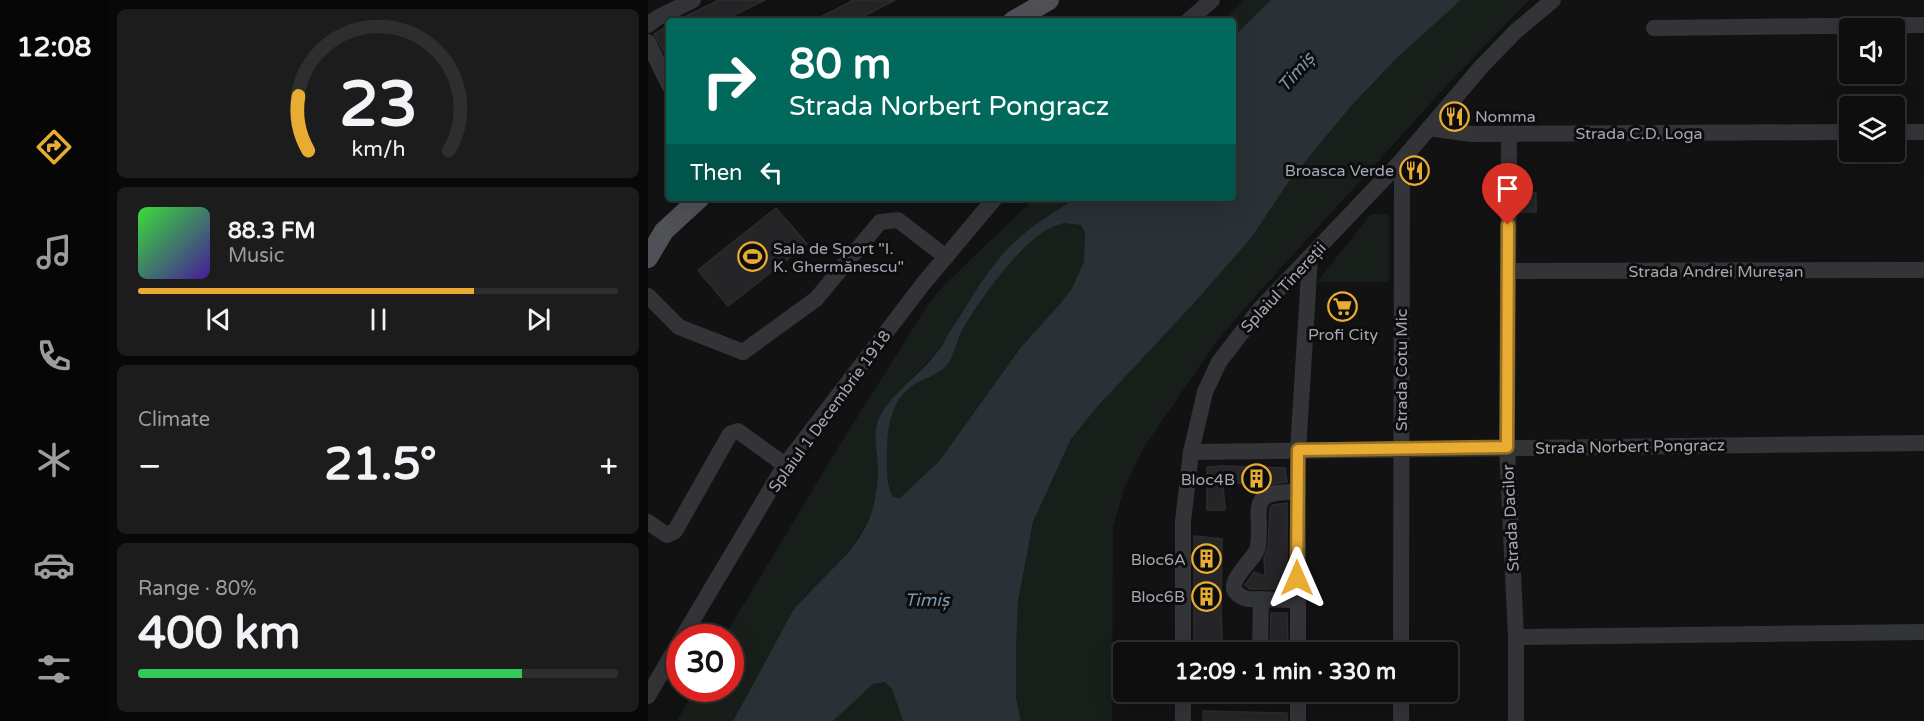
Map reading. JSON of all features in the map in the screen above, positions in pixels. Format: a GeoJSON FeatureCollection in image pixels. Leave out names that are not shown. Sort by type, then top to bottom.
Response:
{"type":"FeatureCollection","features":[{"type":"Feature","properties":{"kind":"main road"},"geometry":{"type":"LineString","coordinates":[[1018,18],[1049,0]]}},
{"type":"Feature","properties":{"kind":"main road"},"geometry":{"type":"LineString","coordinates":[[651,247],[675,219],[696,201]]}},
{"type":"Feature","properties":{"kind":"street"},"geometry":{"type":"LineString","coordinates":[[648,25],[693,0]]}},
{"type":"Feature","properties":{"kind":"street"},"geometry":{"type":"LineString","coordinates":[[1191,18],[1212,0]]}},
{"type":"Feature","properties":{"kind":"street","name":"Splaiul Tinereții"},"geometry":{"type":"LineString","coordinates":[[1183,642],[1183,521],[1191,452],[1205,392],[1219,362],[1260,309],[1402,160],[1496,51],[1553,0]]}},
{"type":"Feature","properties":{"kind":"street"},"geometry":{"type":"LineString","coordinates":[[1654,28],[1924,25]]}},
{"type":"Feature","properties":{"kind":"street"},"geometry":{"type":"LineString","coordinates":[[648,42],[666,79]]}},
{"type":"Feature","properties":{"kind":"street","name":"Strada C.D. Loga"},"geometry":{"type":"LineString","coordinates":[[1429,128],[1471,134],[1839,132]]}},
{"type":"Feature","properties":{"kind":"street"},"geometry":{"type":"LineString","coordinates":[[1905,132],[1924,132]]}},
{"type":"Feature","properties":{"kind":"street","name":"Strada Dacilor"},"geometry":{"type":"LineString","coordinates":[[1509,134],[1507,447],[1516,637],[1516,721]]}},
{"type":"Feature","properties":{"kind":"street","name":"Strada Cotu Mic"},"geometry":{"type":"LineString","coordinates":[[1401,642],[1402,160]]}},
{"type":"Feature","properties":{"kind":"street","name":"Splaiul 1 Decembrie 1918"},"geometry":{"type":"LineString","coordinates":[[690,624],[785,465],[946,257],[993,201]]}},
{"type":"Feature","properties":{"kind":"street"},"geometry":{"type":"LineString","coordinates":[[648,296],[679,327],[743,352],[816,299],[880,222],[898,220],[946,257]]}},
{"type":"Feature","properties":{"kind":"street"},"geometry":{"type":"LineString","coordinates":[[1298,642],[1298,450],[1306,292],[1310,257]]}},
{"type":"Feature","properties":{"kind":"street","name":"Strada Andrei Mureșan"},"geometry":{"type":"LineString","coordinates":[[1508,271],[1924,270]]}},
{"type":"Feature","properties":{"kind":"street"},"geometry":{"type":"LineString","coordinates":[[648,522],[667,535],[675,531],[730,434],[734,431],[738,431],[785,465]]}},
{"type":"Feature","properties":{"kind":"street","name":"Strada Norbert Pongracz"},"geometry":{"type":"LineString","coordinates":[[1191,452],[1924,443]]}},
{"type":"Feature","properties":{"kind":"street"},"geometry":{"type":"LineString","coordinates":[[1297,492],[1267,494],[1260,501],[1258,548],[1235,580],[1235,590],[1247,599],[1297,600]]}},
{"type":"Feature","properties":{"kind":"street"},"geometry":{"type":"LineString","coordinates":[[1260,642],[1261,599]]}},
{"type":"Feature","properties":{"kind":"street"},"geometry":{"type":"LineString","coordinates":[[1516,637],[1924,632]]}},
{"type":"Feature","properties":{"kind":"street"},"geometry":{"type":"LineString","coordinates":[[648,696],[666,665]]}},
{"type":"Feature","properties":{"kind":"street"},"geometry":{"type":"LineString","coordinates":[[1183,702],[1184,721]]}},
{"type":"Feature","properties":{"kind":"street"},"geometry":{"type":"LineString","coordinates":[[1298,702],[1298,721]]}},
{"type":"Feature","properties":{"kind":"street"},"geometry":{"type":"LineString","coordinates":[[1401,702],[1401,721]]}},
{"type":"Feature","properties":{"kind":"shaded area"},"geometry":{"type":"Polygon","coordinates":[[[1244,0],[1271,0],[1236,34],[1236,18],[1225,18],[1244,0]]]}},
{"type":"Feature","properties":{"kind":"shaded area"},"geometry":{"type":"Polygon","coordinates":[[[1461,0],[1529,0],[1448,84],[1217,341],[1144,447],[1125,486],[1113,528],[1112,721],[1021,721],[1016,697],[1018,602],[1033,522],[1071,439],[1097,407],[1251,238],[1290,180],[1352,105],[1398,57],[1461,0]]]}},
{"type":"Feature","properties":{"kind":"shaded area"},"geometry":{"type":"Polygon","coordinates":[[[1032,201],[1072,201],[1056,211],[999,259],[968,302],[938,351],[897,394],[875,432],[878,469],[872,512],[862,532],[841,560],[804,597],[744,701],[744,624],[732,624],[929,303],[945,284],[1032,201]]]}},
{"type":"Feature","properties":{"kind":"shaded area"},"geometry":{"type":"Polygon","coordinates":[[[1371,214],[1389,214],[1389,282],[1317,282],[1371,214]]]}},
{"type":"Feature","properties":{"kind":"shaded area"},"geometry":{"type":"Polygon","coordinates":[[[1064,223],[1081,225],[1085,233],[1084,262],[1071,290],[1021,347],[940,460],[900,498],[893,497],[886,470],[887,428],[898,402],[912,386],[949,360],[971,316],[990,288],[1025,247],[1049,229],[1064,223]]]}},
{"type":"Feature","properties":{"kind":"shaded area"},"geometry":{"type":"Polygon","coordinates":[[[885,682],[892,688],[903,721],[833,721],[873,683],[885,682]]]}},
{"type":"Feature","properties":{"kind":"shaded area"},"geometry":{"type":"Polygon","coordinates":[[[688,702],[743,702],[733,721],[677,721],[688,702]]]}},
{"type":"Feature","properties":{"kind":"water","name":"Timiș"},"geometry":{"type":"Polygon","coordinates":[[[1271,0],[1461,0],[1398,57],[1352,105],[1290,180],[1251,238],[1097,407],[1071,439],[1033,522],[1018,602],[1016,697],[1021,721],[903,721],[892,689],[885,682],[873,684],[833,721],[733,721],[793,611],[848,552],[866,526],[876,491],[878,470],[875,436],[880,416],[939,349],[978,287],[1006,250],[1035,225],[1072,201],[1236,201],[1236,34],[1271,0]],[[1064,223],[1037,237],[1013,260],[990,288],[962,332],[947,365],[939,372],[916,383],[898,400],[891,418],[888,436],[887,477],[893,497],[900,498],[940,460],[1021,347],[1071,290],[1084,262],[1085,233],[1081,225],[1064,223]]]}},
{"type":"Feature","properties":{"kind":"building"},"geometry":{"type":"Polygon","coordinates":[[[719,0],[765,0],[728,18],[682,18],[719,0]]]}},
{"type":"Feature","properties":{"kind":"building"},"geometry":{"type":"Polygon","coordinates":[[[854,0],[895,0],[860,18],[819,18],[854,0]]]}},
{"type":"Feature","properties":{"kind":"building"},"geometry":{"type":"Polygon","coordinates":[[[666,27],[666,56],[654,34],[666,27]]]}},
{"type":"Feature","properties":{"kind":"building"},"geometry":{"type":"Polygon","coordinates":[[[1519,193],[1536,193],[1536,212],[1520,212],[1519,193]]]}},
{"type":"Feature","properties":{"kind":"building","name":"Sala de Sport \"I. K. Ghermănescu\""},"geometry":{"type":"Polygon","coordinates":[[[776,208],[807,244],[728,306],[698,270],[776,208]]]}},
{"type":"Feature","properties":{"kind":"building"},"geometry":{"type":"Polygon","coordinates":[[[1207,467],[1285,468],[1287,482],[1223,483],[1225,510],[1207,510],[1207,467]]]}},
{"type":"Feature","properties":{"kind":"building"},"geometry":{"type":"Polygon","coordinates":[[[1287,503],[1287,589],[1250,589],[1245,585],[1254,572],[1265,576],[1264,558],[1268,547],[1270,508],[1273,505],[1287,503]]]}},
{"type":"Feature","properties":{"kind":"building"},"geometry":{"type":"Polygon","coordinates":[[[1194,536],[1222,539],[1222,642],[1194,642],[1194,536]]]}},
{"type":"Feature","properties":{"kind":"building"},"geometry":{"type":"Polygon","coordinates":[[[1271,613],[1287,613],[1288,642],[1270,642],[1271,613]]]}},
{"type":"Feature","properties":{"kind":"building"},"geometry":{"type":"Polygon","coordinates":[[[1203,711],[1287,713],[1287,721],[1203,721],[1203,711]]]}},
{"type":"Feature","properties":{"kind":"place","name":"Nomma"},"geometry":{"type":"Point","coordinates":[1454,116]}},
{"type":"Feature","properties":{"kind":"place","name":"Broasca Verde"},"geometry":{"type":"Point","coordinates":[1415,170]}},
{"type":"Feature","properties":{"kind":"place","name":"Sala de Sport \"I. K. Ghermănescu\""},"geometry":{"type":"Point","coordinates":[752,257]}},
{"type":"Feature","properties":{"kind":"place","name":"Profi City"},"geometry":{"type":"Point","coordinates":[1343,306]}},
{"type":"Feature","properties":{"kind":"place","name":"Bloc4B"},"geometry":{"type":"Point","coordinates":[1256,479]}},
{"type":"Feature","properties":{"kind":"place","name":"Bloc6A"},"geometry":{"type":"Point","coordinates":[1207,559]}},
{"type":"Feature","properties":{"kind":"place","name":"Bloc6B"},"geometry":{"type":"Point","coordinates":[1206,596]}},
{"type":"Feature","properties":{"kind":"route"},"geometry":{"type":"LineString","coordinates":[[1297,578],[1298,450],[1507,447],[1508,225]]}}]}
